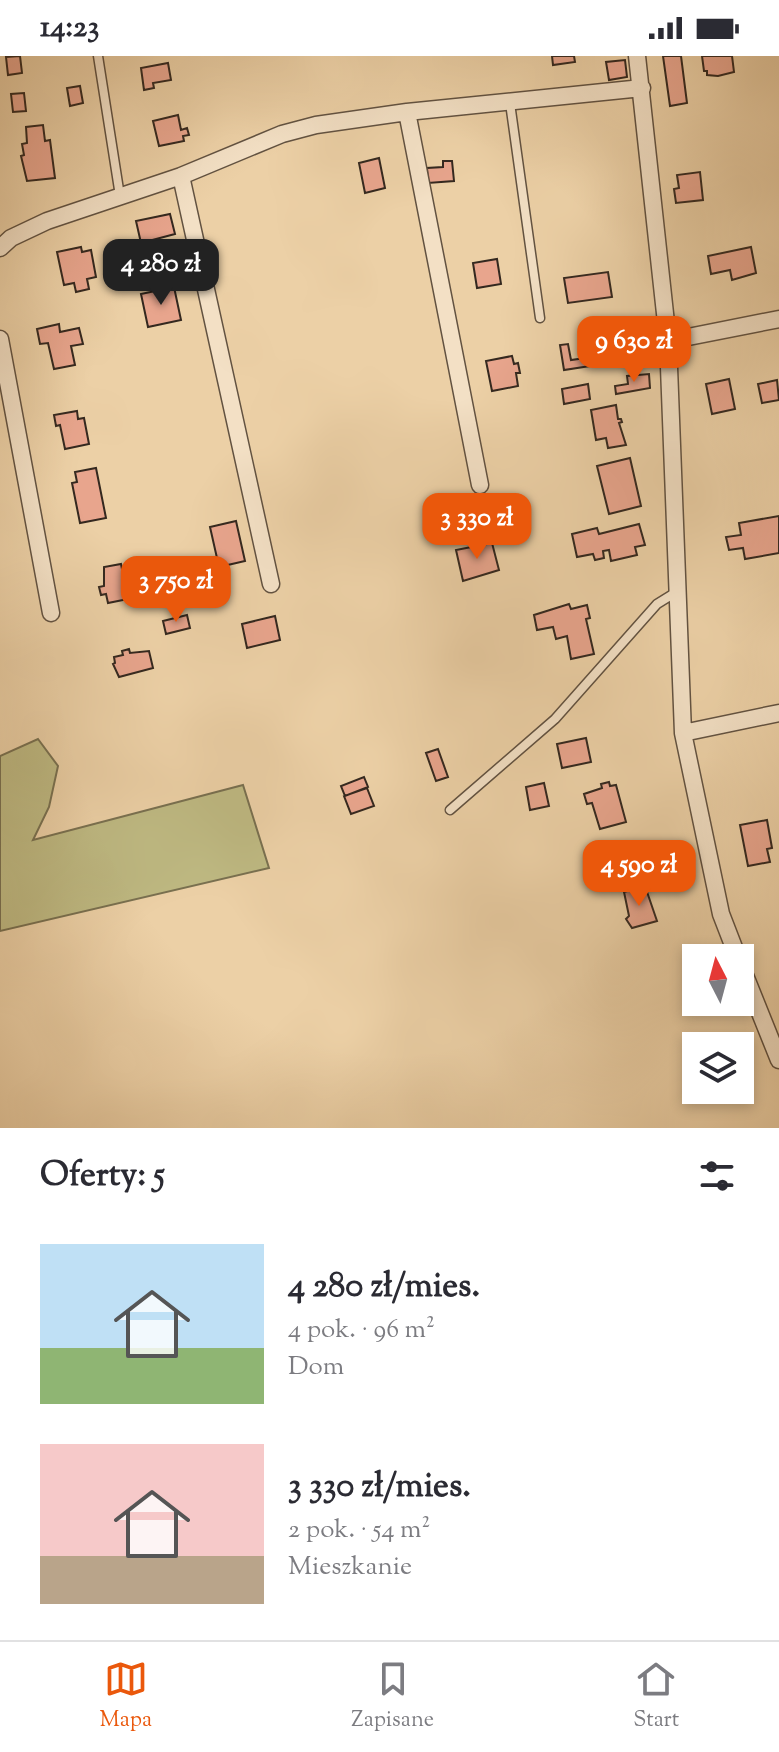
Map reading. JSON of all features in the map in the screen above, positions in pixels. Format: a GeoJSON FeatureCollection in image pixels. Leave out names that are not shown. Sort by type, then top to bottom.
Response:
{"type":"FeatureCollection","features":[{"type":"Feature","properties":{"kind":"street"},"geometry":{"type":"LineString","coordinates":[[637,56],[668,341],[683,733],[721,914],[733,944]]}},
{"type":"Feature","properties":{"kind":"street"},"geometry":{"type":"LineString","coordinates":[[0,248],[11,238],[47,221],[181,176],[282,134],[316,125],[407,112],[642,88]]}},
{"type":"Feature","properties":{"kind":"street"},"geometry":{"type":"LineString","coordinates":[[407,112],[480,485]]}},
{"type":"Feature","properties":{"kind":"street"},"geometry":{"type":"LineString","coordinates":[[181,176],[271,584]]}},
{"type":"Feature","properties":{"kind":"street"},"geometry":{"type":"LineString","coordinates":[[668,341],[779,319]]}},
{"type":"Feature","properties":{"kind":"street"},"geometry":{"type":"LineString","coordinates":[[0,339],[51,613]]}},
{"type":"Feature","properties":{"kind":"street"},"geometry":{"type":"LineString","coordinates":[[683,733],[779,713]]}},
{"type":"Feature","properties":{"kind":"street"},"geometry":{"type":"LineString","coordinates":[[754,998],[779,1060]]}},
{"type":"Feature","properties":{"kind":"lane"},"geometry":{"type":"LineString","coordinates":[[98,56],[120,197]]}},
{"type":"Feature","properties":{"kind":"lane"},"geometry":{"type":"LineString","coordinates":[[510,103],[540,318]]}},
{"type":"Feature","properties":{"kind":"lane"},"geometry":{"type":"LineString","coordinates":[[450,810],[555,719],[657,604],[678,591]]}},
{"type":"Feature","properties":{"kind":"shaded area"},"geometry":{"type":"Polygon","coordinates":[[[38,739],[58,766],[49,807],[33,840],[243,785],[269,868],[0,931],[0,756],[38,739]]]}},
{"type":"Feature","properties":{"kind":"building"},"geometry":{"type":"Polygon","coordinates":[[[20,56],[22,73],[8,75],[6,57],[20,56]]]}},
{"type":"Feature","properties":{"kind":"building"},"geometry":{"type":"Polygon","coordinates":[[[552,56],[574,56],[575,62],[553,65],[552,56]]]}},
{"type":"Feature","properties":{"kind":"building"},"geometry":{"type":"Polygon","coordinates":[[[663,56],[681,56],[687,103],[670,106],[663,56]]]}},
{"type":"Feature","properties":{"kind":"building"},"geometry":{"type":"Polygon","coordinates":[[[702,56],[732,56],[734,72],[707,75],[702,56]]]}},
{"type":"Feature","properties":{"kind":"building"},"geometry":{"type":"Polygon","coordinates":[[[625,60],[627,77],[609,80],[606,62],[625,60]]]}},
{"type":"Feature","properties":{"kind":"building"},"geometry":{"type":"Polygon","coordinates":[[[168,63],[171,80],[153,83],[154,88],[144,90],[141,68],[168,63]]]}},
{"type":"Feature","properties":{"kind":"building"},"geometry":{"type":"Polygon","coordinates":[[[80,86],[83,103],[70,106],[67,88],[80,86]]]}},
{"type":"Feature","properties":{"kind":"building"},"geometry":{"type":"Polygon","coordinates":[[[24,93],[26,111],[13,112],[11,94],[24,93]]]}},
{"type":"Feature","properties":{"kind":"building"},"geometry":{"type":"Polygon","coordinates":[[[178,115],[181,130],[187,128],[189,135],[183,136],[184,141],[159,146],[153,121],[178,115]]]}},
{"type":"Feature","properties":{"kind":"building"},"geometry":{"type":"Polygon","coordinates":[[[43,125],[45,141],[50,140],[55,178],[27,181],[21,156],[24,155],[22,144],[27,143],[26,127],[43,125]]]}},
{"type":"Feature","properties":{"kind":"building"},"geometry":{"type":"Polygon","coordinates":[[[379,158],[385,188],[365,193],[359,163],[379,158]]]}},
{"type":"Feature","properties":{"kind":"building"},"geometry":{"type":"Polygon","coordinates":[[[443,161],[452,161],[454,181],[428,183],[427,168],[443,167],[443,161]]]}},
{"type":"Feature","properties":{"kind":"building"},"geometry":{"type":"Polygon","coordinates":[[[700,172],[703,200],[676,203],[674,189],[679,188],[677,175],[700,172]]]}},
{"type":"Feature","properties":{"kind":"building"},"geometry":{"type":"Polygon","coordinates":[[[170,214],[175,234],[141,243],[136,221],[170,214]]]}},
{"type":"Feature","properties":{"kind":"building"},"geometry":{"type":"Polygon","coordinates":[[[81,247],[82,252],[91,250],[96,277],[87,279],[89,289],[76,292],[74,283],[64,285],[57,252],[81,247]]]}},
{"type":"Feature","properties":{"kind":"building"},"geometry":{"type":"Polygon","coordinates":[[[751,247],[756,273],[732,280],[730,270],[711,274],[708,256],[751,247]]]}},
{"type":"Feature","properties":{"kind":"building"},"geometry":{"type":"Polygon","coordinates":[[[497,259],[501,284],[477,288],[473,263],[497,259]]]}},
{"type":"Feature","properties":{"kind":"building"},"geometry":{"type":"Polygon","coordinates":[[[608,272],[612,297],[568,303],[564,278],[608,272]]]}},
{"type":"Feature","properties":{"kind":"building"},"geometry":{"type":"Polygon","coordinates":[[[174,287],[181,320],[148,327],[141,294],[174,287]]]}},
{"type":"Feature","properties":{"kind":"building"},"geometry":{"type":"Polygon","coordinates":[[[59,324],[60,332],[79,328],[83,344],[71,346],[75,365],[54,369],[48,343],[40,344],[37,329],[59,324]]]}},
{"type":"Feature","properties":{"kind":"building"},"geometry":{"type":"Polygon","coordinates":[[[626,336],[629,360],[564,370],[560,345],[568,344],[571,360],[620,353],[618,337],[626,336]]]}},
{"type":"Feature","properties":{"kind":"building"},"geometry":{"type":"Polygon","coordinates":[[[512,356],[514,364],[518,363],[520,373],[516,373],[518,386],[492,391],[486,361],[512,356]]]}},
{"type":"Feature","properties":{"kind":"building"},"geometry":{"type":"Polygon","coordinates":[[[649,374],[650,388],[616,394],[615,386],[628,384],[627,376],[649,374]]]}},
{"type":"Feature","properties":{"kind":"building"},"geometry":{"type":"Polygon","coordinates":[[[729,379],[735,409],[712,414],[706,384],[729,379]]]}},
{"type":"Feature","properties":{"kind":"building"},"geometry":{"type":"Polygon","coordinates":[[[777,380],[779,400],[762,403],[758,384],[777,380]]]}},
{"type":"Feature","properties":{"kind":"building"},"geometry":{"type":"Polygon","coordinates":[[[588,384],[590,399],[564,404],[562,389],[588,384]]]}},
{"type":"Feature","properties":{"kind":"building"},"geometry":{"type":"Polygon","coordinates":[[[616,405],[626,445],[608,448],[606,438],[596,440],[591,410],[616,405]]]}},
{"type":"Feature","properties":{"kind":"building"},"geometry":{"type":"Polygon","coordinates":[[[77,411],[78,419],[84,418],[89,444],[65,449],[60,425],[56,426],[54,415],[77,411]]]}},
{"type":"Feature","properties":{"kind":"building"},"geometry":{"type":"Polygon","coordinates":[[[630,458],[641,506],[609,514],[597,466],[630,458]]]}},
{"type":"Feature","properties":{"kind":"building"},"geometry":{"type":"Polygon","coordinates":[[[96,468],[106,518],[80,523],[72,483],[77,482],[75,472],[96,468]]]}},
{"type":"Feature","properties":{"kind":"building"},"geometry":{"type":"Polygon","coordinates":[[[779,516],[779,553],[745,559],[743,548],[729,550],[726,537],[741,535],[739,523],[779,516]]]}},
{"type":"Feature","properties":{"kind":"building"},"geometry":{"type":"Polygon","coordinates":[[[236,521],[245,561],[219,567],[210,527],[236,521]]]}},
{"type":"Feature","properties":{"kind":"building"},"geometry":{"type":"Polygon","coordinates":[[[639,524],[645,545],[635,547],[637,555],[611,561],[609,550],[603,551],[604,558],[595,560],[593,554],[577,557],[572,534],[597,528],[599,534],[639,524]]]}},
{"type":"Feature","properties":{"kind":"building"},"geometry":{"type":"Polygon","coordinates":[[[492,543],[499,570],[463,581],[456,550],[492,543]]]}},
{"type":"Feature","properties":{"kind":"building"},"geometry":{"type":"Polygon","coordinates":[[[121,564],[128,599],[108,603],[106,594],[101,595],[99,587],[104,586],[104,567],[121,564]]]}},
{"type":"Feature","properties":{"kind":"building"},"geometry":{"type":"Polygon","coordinates":[[[569,604],[571,609],[587,605],[590,618],[586,619],[594,654],[571,659],[567,636],[556,639],[553,627],[537,630],[534,615],[569,604]]]}},
{"type":"Feature","properties":{"kind":"building"},"geometry":{"type":"Polygon","coordinates":[[[187,615],[190,628],[166,634],[163,621],[187,615]]]}},
{"type":"Feature","properties":{"kind":"building"},"geometry":{"type":"Polygon","coordinates":[[[275,616],[280,640],[247,648],[242,624],[275,616]]]}},
{"type":"Feature","properties":{"kind":"building"},"geometry":{"type":"Polygon","coordinates":[[[129,649],[130,653],[149,651],[153,668],[119,677],[113,664],[114,657],[123,655],[122,651],[129,649]]]}},
{"type":"Feature","properties":{"kind":"building"},"geometry":{"type":"Polygon","coordinates":[[[586,738],[591,762],[562,768],[557,744],[586,738]]]}},
{"type":"Feature","properties":{"kind":"building"},"geometry":{"type":"Polygon","coordinates":[[[438,749],[448,777],[436,781],[426,753],[438,749]]]}},
{"type":"Feature","properties":{"kind":"building"},"geometry":{"type":"Polygon","coordinates":[[[364,777],[368,787],[345,796],[341,786],[364,777]]]}},
{"type":"Feature","properties":{"kind":"building"},"geometry":{"type":"Polygon","coordinates":[[[609,782],[610,786],[616,785],[626,822],[600,829],[592,803],[587,804],[584,794],[609,782]]]}},
{"type":"Feature","properties":{"kind":"building"},"geometry":{"type":"Polygon","coordinates":[[[544,783],[549,806],[530,810],[526,787],[544,783]]]}},
{"type":"Feature","properties":{"kind":"building"},"geometry":{"type":"Polygon","coordinates":[[[367,788],[374,806],[351,814],[344,796],[367,788]]]}},
{"type":"Feature","properties":{"kind":"building"},"geometry":{"type":"Polygon","coordinates":[[[767,820],[772,848],[767,849],[770,862],[748,866],[740,825],[767,820]]]}},
{"type":"Feature","properties":{"kind":"building"},"geometry":{"type":"Polygon","coordinates":[[[645,886],[657,921],[632,928],[626,919],[629,916],[624,892],[645,886]]]}}]}
